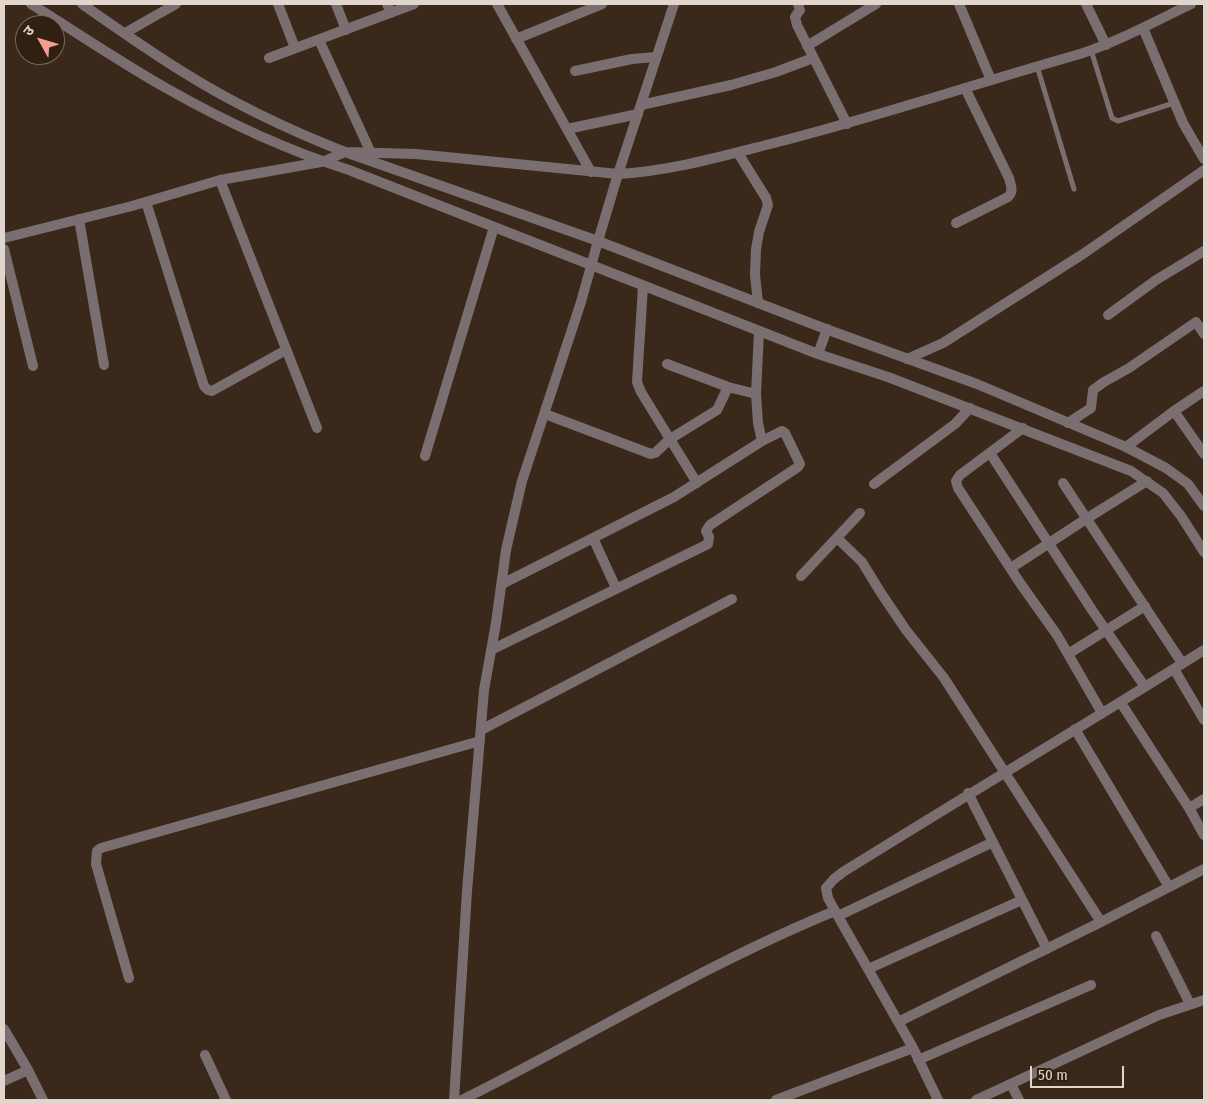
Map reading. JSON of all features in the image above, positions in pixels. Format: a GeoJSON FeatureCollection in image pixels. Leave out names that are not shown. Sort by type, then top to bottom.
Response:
{"type":"FeatureCollection","features":[{"type":"Feature","properties":{"kind":"street"},"geometry":{"type":"LineString","coordinates":[[31,4],[166,88],[254,134],[494,227],[595,253],[758,303],[822,342],[888,377],[1131,471],[1164,493],[1204,552]]}},
{"type":"Feature","properties":{"kind":"street"},"geometry":{"type":"LineString","coordinates":[[82,4],[184,72],[229,98],[304,136],[342,153],[595,253],[643,286],[759,331],[907,359],[977,384],[1126,447],[1173,473],[1188,484],[1204,506]]}},
{"type":"Feature","properties":{"kind":"street"},"geometry":{"type":"LineString","coordinates":[[125,33],[176,4]]}},
{"type":"Feature","properties":{"kind":"street"},"geometry":{"type":"LineString","coordinates":[[278,4],[295,48]]}},
{"type":"Feature","properties":{"kind":"street"},"geometry":{"type":"LineString","coordinates":[[336,4],[346,30]]}},
{"type":"Feature","properties":{"kind":"street"},"geometry":{"type":"LineString","coordinates":[[269,58],[346,30],[389,8],[414,4]]}},
{"type":"Feature","properties":{"kind":"street"},"geometry":{"type":"LineString","coordinates":[[496,4],[591,172]]}},
{"type":"Feature","properties":{"kind":"street"},"geometry":{"type":"LineString","coordinates":[[516,39],[602,4]]}},
{"type":"Feature","properties":{"kind":"street"},"geometry":{"type":"LineString","coordinates":[[454,1100],[467,891],[484,690],[512,519],[522,481],[545,414],[618,174],[674,4]]}},
{"type":"Feature","properties":{"kind":"street"},"geometry":{"type":"LineString","coordinates":[[798,4],[800,10],[795,20],[847,124]]}},
{"type":"Feature","properties":{"kind":"street"},"geometry":{"type":"LineString","coordinates":[[807,46],[876,4]]}},
{"type":"Feature","properties":{"kind":"street"},"geometry":{"type":"LineString","coordinates":[[959,4],[991,80]]}},
{"type":"Feature","properties":{"kind":"street"},"geometry":{"type":"LineString","coordinates":[[1086,4],[1106,45]]}},
{"type":"Feature","properties":{"kind":"street"},"geometry":{"type":"LineString","coordinates":[[4,238],[146,202],[220,180],[325,160],[342,153],[416,154],[591,172],[645,173],[738,153],[847,124],[1091,50],[1143,28],[1177,7],[1191,4]]}},
{"type":"Feature","properties":{"kind":"street"},"geometry":{"type":"LineString","coordinates":[[1143,28],[1174,103],[1204,159]]}},
{"type":"Feature","properties":{"kind":"street"},"geometry":{"type":"LineString","coordinates":[[319,40],[371,153]]}},
{"type":"Feature","properties":{"kind":"street"},"geometry":{"type":"LineString","coordinates":[[575,71],[632,59],[656,57]]}},
{"type":"Feature","properties":{"kind":"street"},"geometry":{"type":"LineString","coordinates":[[567,129],[731,85],[776,72],[813,58]]}},
{"type":"Feature","properties":{"kind":"street"},"geometry":{"type":"LineString","coordinates":[[956,223],[1008,197],[1012,193],[1001,161],[965,88]]}},
{"type":"Feature","properties":{"kind":"street"},"geometry":{"type":"LineString","coordinates":[[738,153],[766,198],[768,206],[759,232],[756,249],[755,275],[758,303]]}},
{"type":"Feature","properties":{"kind":"street"},"geometry":{"type":"LineString","coordinates":[[907,359],[943,343],[1058,270],[1204,170]]}},
{"type":"Feature","properties":{"kind":"street"},"geometry":{"type":"LineString","coordinates":[[220,180],[317,428]]}},
{"type":"Feature","properties":{"kind":"street"},"geometry":{"type":"LineString","coordinates":[[146,202],[204,386],[212,391],[286,350]]}},
{"type":"Feature","properties":{"kind":"street"},"geometry":{"type":"LineString","coordinates":[[79,219],[104,365]]}},
{"type":"Feature","properties":{"kind":"street"},"geometry":{"type":"LineString","coordinates":[[425,456],[494,227]]}},
{"type":"Feature","properties":{"kind":"street"},"geometry":{"type":"LineString","coordinates":[[4,249],[33,366]]}},
{"type":"Feature","properties":{"kind":"street"},"geometry":{"type":"LineString","coordinates":[[1108,314],[1156,280],[1204,251]]}},
{"type":"Feature","properties":{"kind":"street"},"geometry":{"type":"LineString","coordinates":[[643,286],[637,382],[641,392],[697,483]]}},
{"type":"Feature","properties":{"kind":"street"},"geometry":{"type":"LineString","coordinates":[[1068,423],[1091,408],[1093,402],[1092,394],[1097,387],[1129,368],[1200,320],[1204,334]]}},
{"type":"Feature","properties":{"kind":"street"},"geometry":{"type":"LineString","coordinates":[[759,331],[756,394],[758,423],[762,441]]}},
{"type":"Feature","properties":{"kind":"street"},"geometry":{"type":"LineString","coordinates":[[667,364],[728,387],[756,394]]}},
{"type":"Feature","properties":{"kind":"street"},"geometry":{"type":"LineString","coordinates":[[545,414],[652,454],[658,451],[670,439],[717,410],[728,387]]}},
{"type":"Feature","properties":{"kind":"street"},"geometry":{"type":"LineString","coordinates":[[1126,447],[1204,391]]}},
{"type":"Feature","properties":{"kind":"street"},"geometry":{"type":"LineString","coordinates":[[874,484],[955,424],[970,408]]}},
{"type":"Feature","properties":{"kind":"street"},"geometry":{"type":"LineString","coordinates":[[1174,411],[1204,454]]}},
{"type":"Feature","properties":{"kind":"street"},"geometry":{"type":"LineString","coordinates":[[1023,428],[960,475],[956,481],[958,488],[1068,654],[1102,713]]}},
{"type":"Feature","properties":{"kind":"street"},"geometry":{"type":"LineString","coordinates":[[491,650],[708,544],[709,537],[706,531],[710,526],[798,467],[800,464],[799,460],[785,433],[778,433],[762,441],[674,497],[502,584]]}},
{"type":"Feature","properties":{"kind":"street"},"geometry":{"type":"LineString","coordinates":[[990,453],[1144,688]]}},
{"type":"Feature","properties":{"kind":"street"},"geometry":{"type":"LineString","coordinates":[[1011,568],[1086,518],[1147,481]]}},
{"type":"Feature","properties":{"kind":"street"},"geometry":{"type":"LineString","coordinates":[[1063,483],[1145,606],[1178,666],[1204,720]]}},
{"type":"Feature","properties":{"kind":"street"},"geometry":{"type":"LineString","coordinates":[[801,576],[860,513]]}},
{"type":"Feature","properties":{"kind":"street"},"geometry":{"type":"LineString","coordinates":[[593,538],[616,588]]}},
{"type":"Feature","properties":{"kind":"street"},"geometry":{"type":"LineString","coordinates":[[837,538],[862,562],[880,593],[906,630],[944,678],[1101,922]]}},
{"type":"Feature","properties":{"kind":"street"},"geometry":{"type":"LineString","coordinates":[[129,978],[96,864],[97,851],[101,848],[480,735],[732,600]]}},
{"type":"Feature","properties":{"kind":"street"},"geometry":{"type":"LineString","coordinates":[[1068,654],[1145,606]]}},
{"type":"Feature","properties":{"kind":"street"},"geometry":{"type":"LineString","coordinates":[[936,1100],[913,1048],[836,914],[828,898],[826,888],[834,879],[968,793],[1121,703],[1204,650]]}},
{"type":"Feature","properties":{"kind":"street"},"geometry":{"type":"LineString","coordinates":[[1121,703],[1189,808],[1204,835]]}},
{"type":"Feature","properties":{"kind":"street"},"geometry":{"type":"LineString","coordinates":[[1075,729],[1169,887]]}},
{"type":"Feature","properties":{"kind":"street"},"geometry":{"type":"LineString","coordinates":[[968,793],[1046,949]]}},
{"type":"Feature","properties":{"kind":"street"},"geometry":{"type":"LineString","coordinates":[[1189,808],[1204,800]]}},
{"type":"Feature","properties":{"kind":"street"},"geometry":{"type":"LineString","coordinates":[[462,1100],[529,1067],[691,978],[791,929],[836,914],[993,842]]}},
{"type":"Feature","properties":{"kind":"street"},"geometry":{"type":"LineString","coordinates":[[898,1022],[1204,869]]}},
{"type":"Feature","properties":{"kind":"street"},"geometry":{"type":"LineString","coordinates":[[868,969],[1022,900]]}},
{"type":"Feature","properties":{"kind":"street"},"geometry":{"type":"LineString","coordinates":[[1156,936],[1190,1004]]}},
{"type":"Feature","properties":{"kind":"street"},"geometry":{"type":"LineString","coordinates":[[918,1060],[1091,985]]}},
{"type":"Feature","properties":{"kind":"street"},"geometry":{"type":"LineString","coordinates":[[976,1100],[1159,1015],[1204,1000]]}},
{"type":"Feature","properties":{"kind":"street"},"geometry":{"type":"LineString","coordinates":[[4,1029],[43,1100]]}},
{"type":"Feature","properties":{"kind":"street"},"geometry":{"type":"LineString","coordinates":[[776,1100],[913,1048]]}},
{"type":"Feature","properties":{"kind":"street"},"geometry":{"type":"LineString","coordinates":[[205,1055],[226,1100]]}},
{"type":"Feature","properties":{"kind":"street"},"geometry":{"type":"LineString","coordinates":[[4,1081],[28,1070]]}},
{"type":"Feature","properties":{"kind":"street"},"geometry":{"type":"LineString","coordinates":[[1010,1084],[1018,1100]]}},
{"type":"Feature","properties":{"kind":"lane"},"geometry":{"type":"LineString","coordinates":[[1091,50],[1112,118],[1115,121],[1174,103]]}},
{"type":"Feature","properties":{"kind":"lane"},"geometry":{"type":"LineString","coordinates":[[1037,66],[1074,189]]}}]}
